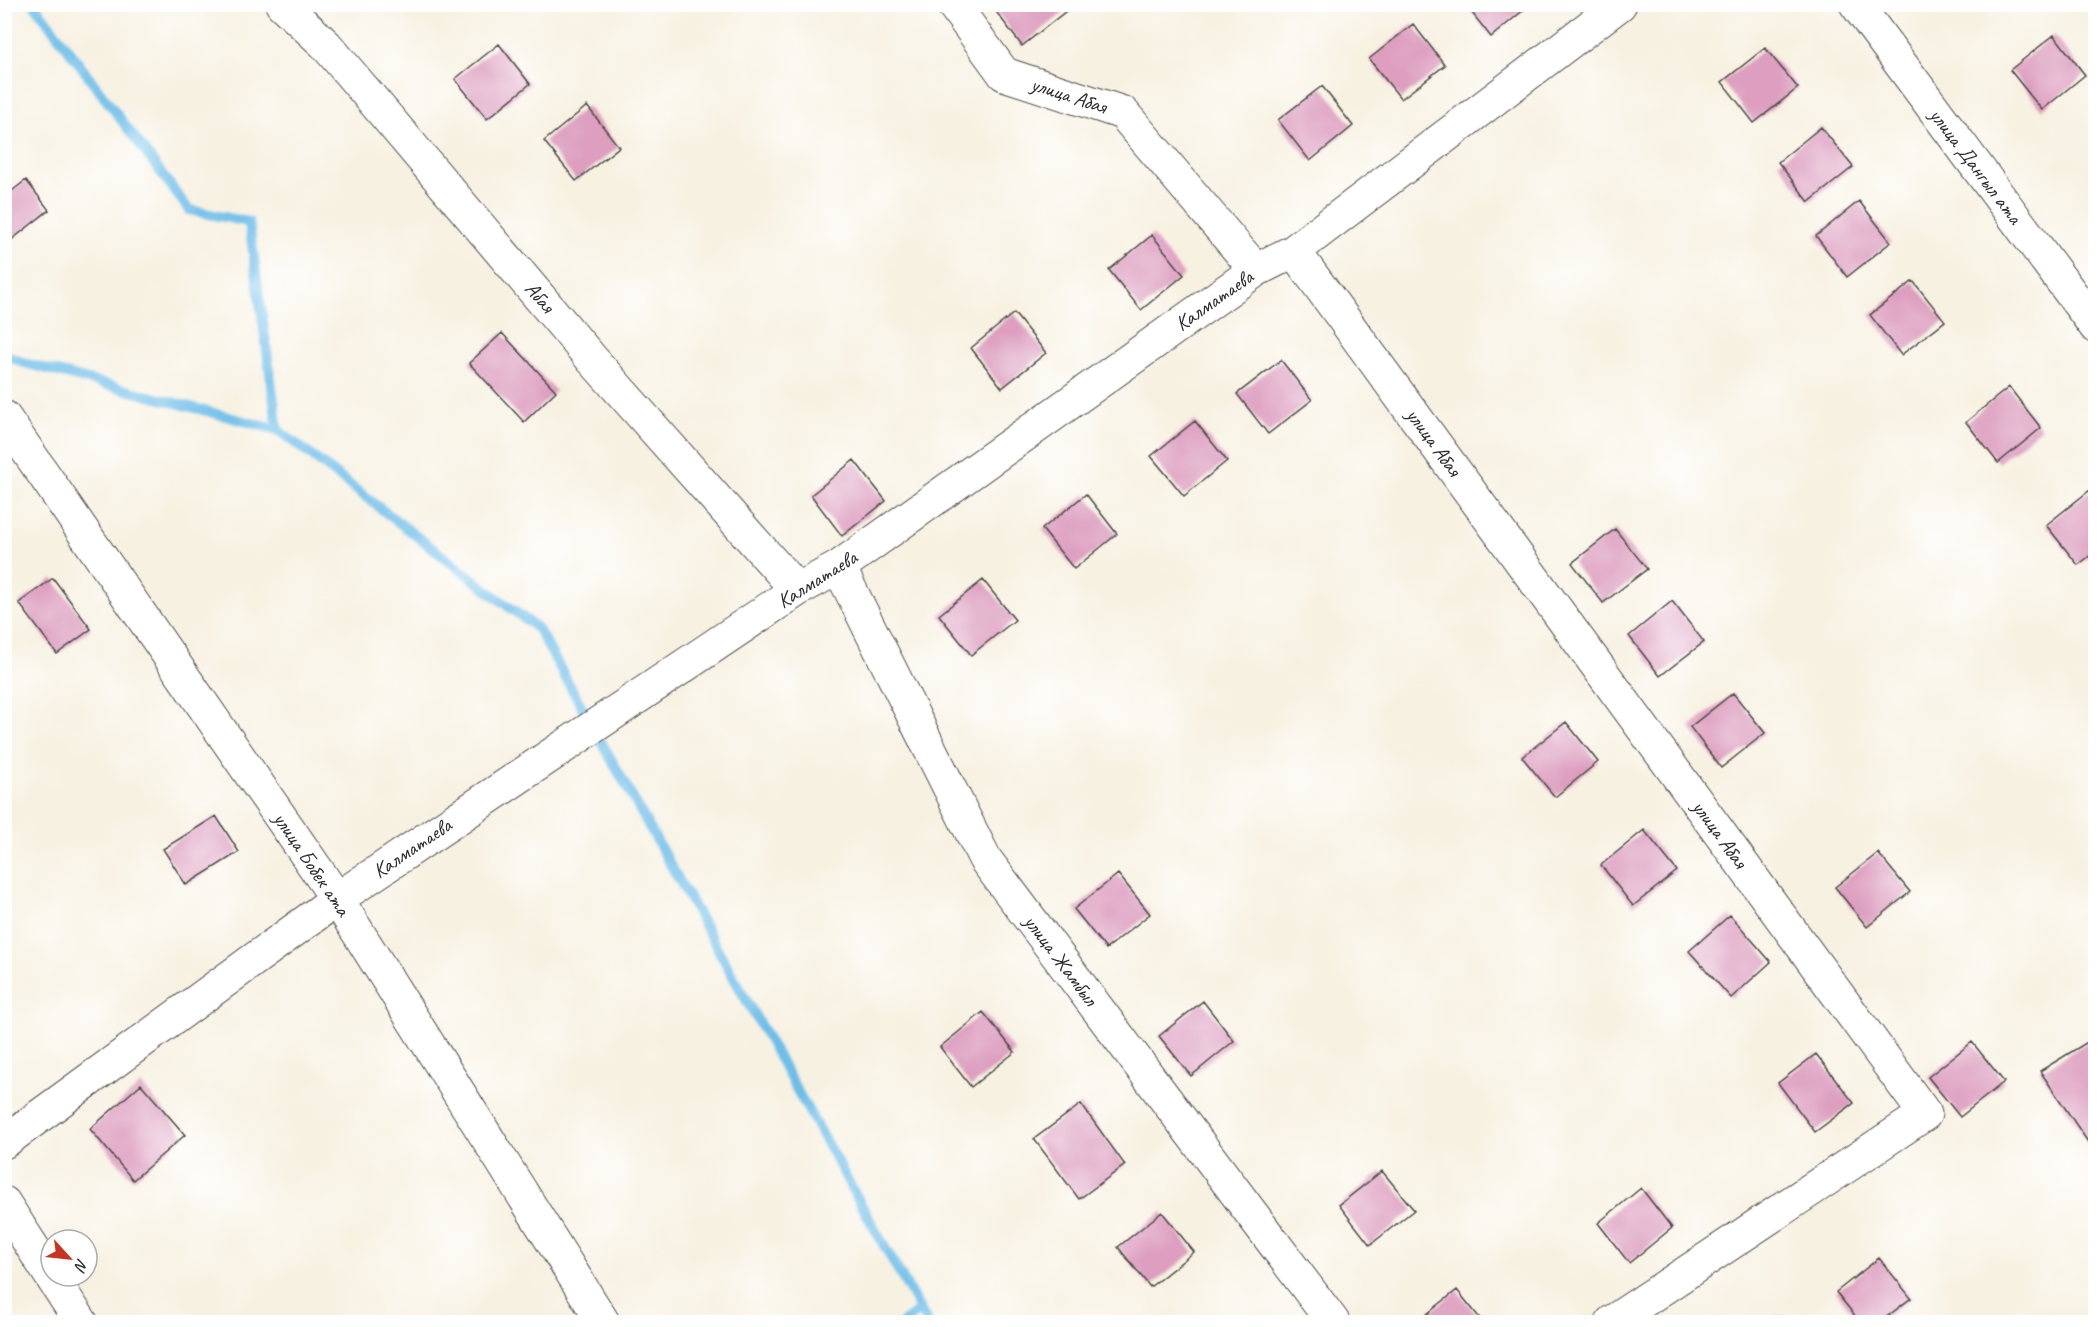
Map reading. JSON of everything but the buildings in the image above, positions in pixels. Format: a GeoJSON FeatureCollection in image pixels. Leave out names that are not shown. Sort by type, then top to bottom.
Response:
{"type":"FeatureCollection","features":[{"type":"Feature","properties":{"kind":"street","name":"Абая"},"geometry":{"type":"LineString","coordinates":[[282,4],[326,45],[591,358],[796,590]]}},
{"type":"Feature","properties":{"kind":"street","name":"улица Абая"},"geometry":{"type":"LineString","coordinates":[[952,4],[1004,74],[1124,113],[1256,270]]}},
{"type":"Feature","properties":{"kind":"street","name":"Калматаева"},"geometry":{"type":"LineString","coordinates":[[4,1142],[337,899],[796,590],[839,567],[1256,270],[1294,251],[1620,4]]}},
{"type":"Feature","properties":{"kind":"street","name":"улица Дангыл ата"},"geometry":{"type":"LineString","coordinates":[[1856,4],[2096,327]]}},
{"type":"Feature","properties":{"kind":"street","name":"улица Абая"},"geometry":{"type":"LineString","coordinates":[[1294,251],[1925,1114],[1612,1323]]}},
{"type":"Feature","properties":{"kind":"street","name":"улица Бобек ата"},"geometry":{"type":"LineString","coordinates":[[4,417],[337,899],[603,1323]]}},
{"type":"Feature","properties":{"kind":"street","name":"улица Жамбыл"},"geometry":{"type":"LineString","coordinates":[[839,567],[986,859],[1333,1323]]}},
{"type":"Feature","properties":{"kind":"street"},"geometry":{"type":"LineString","coordinates":[[4,1203],[39,1257]]}},
{"type":"Feature","properties":{"kind":"street"},"geometry":{"type":"LineString","coordinates":[[59,1288],[81,1323]]}},
{"type":"Feature","properties":{"kind":"waterway"},"geometry":{"type":"LineString","coordinates":[[34,4],[189,210],[249,222],[278,430]]}},
{"type":"Feature","properties":{"kind":"waterway"},"geometry":{"type":"LineString","coordinates":[[4,354],[24,363],[278,430],[538,629],[927,1322]]}},
{"type":"Feature","properties":{"kind":"waterway"},"geometry":{"type":"LineString","coordinates":[[904,1322],[919,1311]]}}]}
